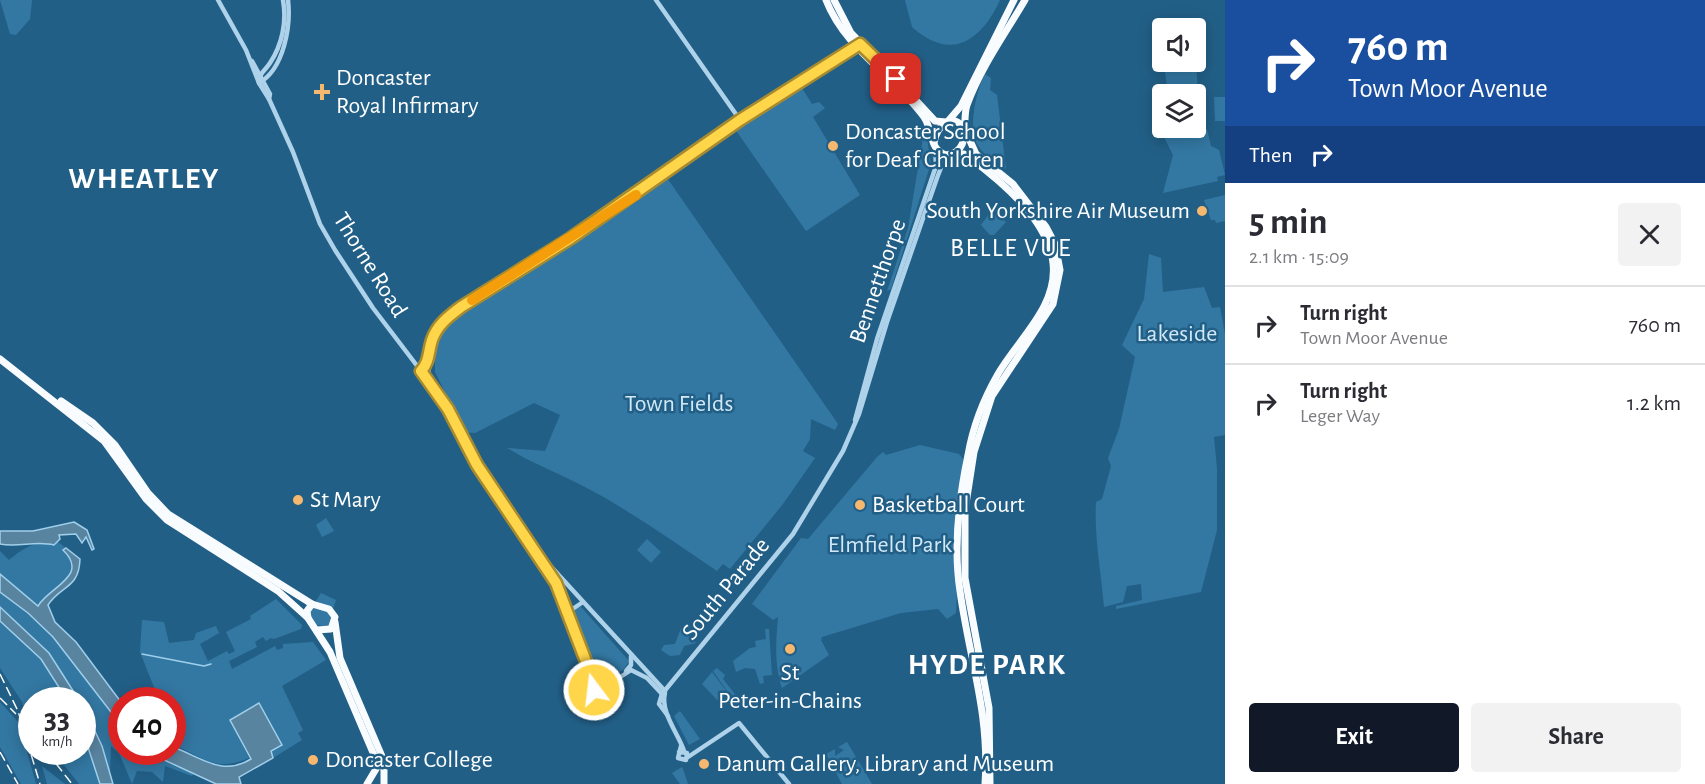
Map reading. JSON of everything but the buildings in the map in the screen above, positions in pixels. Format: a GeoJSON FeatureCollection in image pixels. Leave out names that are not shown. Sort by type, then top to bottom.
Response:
{"type":"FeatureCollection","features":[{"type":"Feature","properties":{"kind":"highway"},"geometry":{"type":"LineString","coordinates":[[826,0],[834,18],[925,118],[934,145],[942,154],[964,154],[1011,191],[1047,240],[1054,272],[1048,300],[999,371],[981,409],[971,438],[962,495],[958,549],[959,588],[981,692],[986,746],[984,784]]}},
{"type":"Feature","properties":{"kind":"highway"},"geometry":{"type":"LineString","coordinates":[[834,0],[858,45],[935,121],[957,121],[965,131],[973,151],[1013,184],[1046,227],[1055,244],[1060,270],[1053,304],[992,396],[980,430],[969,483],[964,527],[965,578],[988,708],[990,784]]}},
{"type":"Feature","properties":{"kind":"highway"},"geometry":{"type":"LineString","coordinates":[[934,145],[938,131],[961,106],[1014,0]]}},
{"type":"Feature","properties":{"kind":"highway"},"geometry":{"type":"LineString","coordinates":[[952,154],[962,144],[965,131],[965,108],[974,87],[1025,0]]}},
{"type":"Feature","properties":{"kind":"highway"},"geometry":{"type":"LineString","coordinates":[[973,151],[969,110],[974,87]]}},
{"type":"Feature","properties":{"kind":"highway"},"geometry":{"type":"LineString","coordinates":[[0,353],[57,399],[93,423],[115,445],[148,493],[168,514],[312,604],[328,609],[335,619],[340,658],[384,761],[384,784]]}},
{"type":"Feature","properties":{"kind":"highway"},"geometry":{"type":"LineString","coordinates":[[0,359],[104,441],[147,499],[167,520],[278,591],[308,618],[330,652],[363,725],[374,755],[376,769]]}},
{"type":"Feature","properties":{"kind":"highway"},"geometry":{"type":"LineString","coordinates":[[269,578],[282,583]]}},
{"type":"Feature","properties":{"kind":"highway"},"geometry":{"type":"LineString","coordinates":[[308,618],[307,611],[312,604]]}},
{"type":"Feature","properties":{"kind":"highway"},"geometry":{"type":"LineString","coordinates":[[317,630],[331,629],[335,619]]}},
{"type":"Feature","properties":{"kind":"highway"},"geometry":{"type":"LineString","coordinates":[[367,784],[376,769],[380,749],[387,745]]}},
{"type":"Feature","properties":{"kind":"street","name":"Thorne Road"},"geometry":{"type":"LineString","coordinates":[[218,0],[261,82],[270,94],[269,99],[325,234],[373,308],[448,409],[477,465],[542,558],[664,694]]}},
{"type":"Feature","properties":{"kind":"street"},"geometry":{"type":"LineString","coordinates":[[260,73],[269,65],[280,43],[285,20],[282,0]]}},
{"type":"Feature","properties":{"kind":"street"},"geometry":{"type":"LineString","coordinates":[[261,82],[275,65],[283,44],[289,21],[288,0]]}},
{"type":"Feature","properties":{"kind":"street"},"geometry":{"type":"LineString","coordinates":[[656,0],[668,12],[740,120]]}},
{"type":"Feature","properties":{"kind":"street"},"geometry":{"type":"LineString","coordinates":[[427,379],[432,340],[445,319],[636,195],[740,120],[858,45]]}},
{"type":"Feature","properties":{"kind":"street","name":"Thorne Road"},"geometry":{"type":"LineString","coordinates":[[252,62],[260,73],[261,82]]}},
{"type":"Feature","properties":{"kind":"street","name":"Bennetthorpe"},"geometry":{"type":"LineString","coordinates":[[853,428],[877,339],[936,166],[934,145]]}},
{"type":"Feature","properties":{"kind":"street","name":"Bennetthorpe"},"geometry":{"type":"LineString","coordinates":[[798,526],[839,457],[853,428],[937,178],[942,165],[952,154]]}},
{"type":"Feature","properties":{"kind":"street"},"geometry":{"type":"LineString","coordinates":[[421,371],[427,366]]}},
{"type":"Feature","properties":{"kind":"street","name":"South Parade"},"geometry":{"type":"LineString","coordinates":[[664,694],[798,526]]}},
{"type":"Feature","properties":{"kind":"street","name":"Thorne Road"},"geometry":{"type":"LineString","coordinates":[[542,558],[570,614],[594,688],[598,685],[601,690],[626,671]]}},
{"type":"Feature","properties":{"kind":"street"},"geometry":{"type":"LineString","coordinates":[[570,614],[571,610],[583,602]]}},
{"type":"Feature","properties":{"kind":"street"},"geometry":{"type":"LineString","coordinates":[[626,671],[631,665],[631,656]]}},
{"type":"Feature","properties":{"kind":"street"},"geometry":{"type":"LineString","coordinates":[[626,671],[631,670],[647,678],[664,694],[659,704],[680,738],[684,753],[702,746],[739,723],[789,784]]}},
{"type":"Feature","properties":{"kind":"green space"},"geometry":{"type":"Polygon","coordinates":[[[0,0],[32,0],[30,19],[16,35],[10,34],[0,0]]]}},
{"type":"Feature","properties":{"kind":"green space"},"geometry":{"type":"Polygon","coordinates":[[[905,0],[1000,0],[984,26],[974,36],[952,45],[926,38],[912,27],[905,0]]]}},
{"type":"Feature","properties":{"kind":"green space"},"geometry":{"type":"Polygon","coordinates":[[[1165,72],[1197,72],[1197,84],[1167,84],[1165,72]]]}},
{"type":"Feature","properties":{"kind":"green space"},"geometry":{"type":"Polygon","coordinates":[[[985,74],[991,78],[990,90],[997,95],[1006,169],[983,152],[974,137],[974,109],[985,74]]]}},
{"type":"Feature","properties":{"kind":"green space"},"geometry":{"type":"Polygon","coordinates":[[[802,88],[812,104],[819,102],[825,108],[813,117],[860,195],[806,231],[735,129],[802,88]]]}},
{"type":"Feature","properties":{"kind":"green space"},"geometry":{"type":"Polygon","coordinates":[[[1214,97],[1225,97],[1225,121],[1215,121],[1214,97]]]}},
{"type":"Feature","properties":{"kind":"green space"},"geometry":{"type":"Polygon","coordinates":[[[925,126],[931,163],[891,289],[887,291],[908,228],[925,126]]]}},
{"type":"Feature","properties":{"kind":"green space"},"geometry":{"type":"Polygon","coordinates":[[[1207,129],[1211,146],[1219,150],[1225,175],[1217,177],[1218,181],[1163,193],[1173,155],[1164,138],[1206,138],[1207,129]]]}},
{"type":"Feature","properties":{"kind":"green space","name":"Town Fields"},"geometry":{"type":"Polygon","coordinates":[[[665,175],[838,424],[835,430],[811,419],[810,439],[803,451],[815,458],[783,504],[730,569],[723,564],[717,571],[619,506],[507,448],[545,451],[560,415],[534,403],[475,433],[461,432],[459,420],[435,372],[435,350],[443,328],[460,313],[540,256],[665,175]]]}},
{"type":"Feature","properties":{"kind":"green space"},"geometry":{"type":"Polygon","coordinates":[[[1225,195],[1225,221],[1216,223],[1215,220],[1211,220],[1204,200],[1225,195]]]}},
{"type":"Feature","properties":{"kind":"green space"},"geometry":{"type":"Polygon","coordinates":[[[992,210],[1006,222],[994,235],[990,235],[981,225],[992,210]]]}},
{"type":"Feature","properties":{"kind":"green space","name":"Lakeside"},"geometry":{"type":"Polygon","coordinates":[[[1149,254],[1161,258],[1163,292],[1204,287],[1212,308],[1220,307],[1225,334],[1225,435],[1214,437],[1217,469],[1217,530],[1201,592],[1116,609],[1116,606],[1142,600],[1141,584],[1127,586],[1123,602],[1104,607],[1097,541],[1096,502],[1102,499],[1111,466],[1108,458],[1119,429],[1135,357],[1122,345],[1144,299],[1149,254]]]}},
{"type":"Feature","properties":{"kind":"green space","name":"Elmfield Park"},"geometry":{"type":"Polygon","coordinates":[[[920,445],[959,454],[963,459],[956,613],[947,619],[938,609],[901,613],[822,637],[821,640],[829,655],[782,688],[777,662],[778,617],[773,620],[752,604],[801,538],[808,539],[877,457],[883,452],[886,455],[920,445]]]}},
{"type":"Feature","properties":{"kind":"green space"},"geometry":{"type":"Polygon","coordinates":[[[326,518],[334,531],[322,537],[316,525],[326,518]]]}},
{"type":"Feature","properties":{"kind":"green space"},"geometry":{"type":"Polygon","coordinates":[[[647,539],[661,552],[651,563],[637,550],[647,539]]]}},
{"type":"Feature","properties":{"kind":"green space"},"geometry":{"type":"Polygon","coordinates":[[[58,542],[66,548],[64,550],[70,558],[69,574],[59,588],[38,606],[0,574],[0,551],[9,560],[29,546],[53,545],[58,542]]]}},
{"type":"Feature","properties":{"kind":"green space"},"geometry":{"type":"Polygon","coordinates":[[[0,592],[28,613],[53,637],[92,687],[71,687],[49,653],[0,607],[0,592]]]}},
{"type":"Feature","properties":{"kind":"green space"},"geometry":{"type":"Polygon","coordinates":[[[321,593],[336,600],[333,609],[316,601],[321,593]]]}},
{"type":"Feature","properties":{"kind":"green space"},"geometry":{"type":"Polygon","coordinates":[[[276,599],[302,625],[301,629],[274,639],[266,641],[263,637],[255,642],[257,647],[229,661],[232,669],[275,646],[277,650],[283,648],[283,644],[313,642],[326,660],[282,686],[303,730],[298,733],[302,740],[273,758],[271,751],[281,744],[259,704],[230,720],[249,758],[218,764],[186,751],[186,687],[154,687],[140,652],[142,620],[164,622],[169,643],[194,640],[196,633],[216,626],[219,633],[200,644],[208,661],[227,651],[229,654],[235,651],[226,632],[251,619],[250,616],[276,599]]]}},
{"type":"Feature","properties":{"kind":"green space"},"geometry":{"type":"Polygon","coordinates":[[[314,607],[325,610],[332,616],[330,627],[317,625],[310,616],[310,610],[314,607]]]}},
{"type":"Feature","properties":{"kind":"green space"},"geometry":{"type":"Polygon","coordinates":[[[581,607],[629,661],[623,670],[603,681],[596,678],[573,614],[576,608],[581,607]]]}},
{"type":"Feature","properties":{"kind":"green space"},"geometry":{"type":"Polygon","coordinates":[[[0,621],[41,659],[59,687],[18,687],[18,696],[0,668],[0,621]]]}},
{"type":"Feature","properties":{"kind":"green space"},"geometry":{"type":"Polygon","coordinates":[[[681,628],[696,643],[684,646],[680,655],[670,656],[661,650],[664,645],[675,644],[681,628]]]}},
{"type":"Feature","properties":{"kind":"green space"},"geometry":{"type":"Polygon","coordinates":[[[765,629],[769,629],[772,675],[763,676],[764,683],[760,684],[755,669],[745,668],[736,672],[733,661],[750,648],[756,647],[755,641],[766,639],[765,629]]]}},
{"type":"Feature","properties":{"kind":"green space"},"geometry":{"type":"Polygon","coordinates":[[[717,668],[725,675],[723,679],[738,698],[734,701],[713,671],[717,668]]]}},
{"type":"Feature","properties":{"kind":"green space"},"geometry":{"type":"Polygon","coordinates":[[[712,672],[730,696],[722,705],[702,684],[712,672]]]}},
{"type":"Feature","properties":{"kind":"green space"},"geometry":{"type":"Polygon","coordinates":[[[96,693],[108,708],[110,773],[96,733],[96,693]]]}},
{"type":"Feature","properties":{"kind":"green space"},"geometry":{"type":"Polygon","coordinates":[[[0,702],[18,722],[18,765],[31,765],[36,784],[21,784],[0,747],[0,702]]]}},
{"type":"Feature","properties":{"kind":"green space"},"geometry":{"type":"Polygon","coordinates":[[[680,711],[700,739],[689,745],[674,716],[680,711]]]}},
{"type":"Feature","properties":{"kind":"green space"},"geometry":{"type":"Polygon","coordinates":[[[847,742],[872,784],[842,784],[826,754],[835,749],[835,756],[844,750],[838,747],[847,742]]]}},
{"type":"Feature","properties":{"kind":"green space"},"geometry":{"type":"Polygon","coordinates":[[[64,765],[94,765],[100,784],[79,784],[64,765]]]}},
{"type":"Feature","properties":{"kind":"green space"},"geometry":{"type":"Polygon","coordinates":[[[124,765],[176,765],[195,772],[192,776],[165,766],[163,782],[152,772],[137,771],[132,784],[124,765]]]}},
{"type":"Feature","properties":{"kind":"green space"},"geometry":{"type":"Polygon","coordinates":[[[42,766],[65,784],[47,784],[42,766]]]}},
{"type":"Feature","properties":{"kind":"green space"},"geometry":{"type":"Polygon","coordinates":[[[682,767],[688,784],[680,784],[672,773],[682,767]]]}},
{"type":"Feature","properties":{"kind":"shaded area"},"geometry":{"type":"Polygon","coordinates":[[[74,522],[87,530],[94,549],[92,550],[86,537],[82,543],[76,534],[59,535],[60,539],[54,545],[0,544],[0,531],[33,531],[74,522]]]}},
{"type":"Feature","properties":{"kind":"shaded area"},"geometry":{"type":"Polygon","coordinates":[[[66,548],[80,559],[79,569],[73,581],[48,605],[55,622],[76,642],[110,687],[108,708],[96,693],[96,687],[92,687],[53,637],[28,613],[0,592],[0,574],[38,606],[70,574],[72,567],[70,559],[63,550],[66,548]]]}},
{"type":"Feature","properties":{"kind":"shaded area"},"geometry":{"type":"Polygon","coordinates":[[[0,607],[49,653],[71,687],[59,687],[41,659],[0,621],[0,607]]]}},
{"type":"Feature","properties":{"kind":"shaded area"},"geometry":{"type":"Polygon","coordinates":[[[259,703],[282,745],[271,751],[273,758],[239,777],[241,784],[216,784],[175,765],[186,765],[186,753],[221,766],[240,764],[251,759],[230,720],[259,703]]]}},
{"type":"Feature","properties":{"kind":"shaded area"},"geometry":{"type":"Polygon","coordinates":[[[96,733],[113,784],[100,784],[94,765],[96,765],[96,733]]]}},
{"type":"Feature","properties":{"kind":"waterway"},"geometry":{"type":"LineString","coordinates":[[142,654],[204,666],[211,664]]}},
{"type":"Feature","properties":{"kind":"railway"},"geometry":{"type":"LineString","coordinates":[[0,674],[18,711],[40,784]]}},
{"type":"Feature","properties":{"kind":"railway"},"geometry":{"type":"LineString","coordinates":[[0,698],[16,714]]}},
{"type":"Feature","properties":{"kind":"railway"},"geometry":{"type":"LineString","coordinates":[[0,752],[18,784]]}},
{"type":"Feature","properties":{"kind":"railway"},"geometry":{"type":"LineString","coordinates":[[57,765],[72,784]]}},
{"type":"Feature","properties":{"kind":"slow traffic"},"geometry":{"type":"LineString","coordinates":[[472,300],[636,195]]}},
{"type":"Feature","properties":{"kind":"place","name":"Doncaster Royal Infirmary"},"geometry":{"type":"Point","coordinates":[322,92]}},
{"type":"Feature","properties":{"kind":"place","name":"Doncaster School for Deaf Children"},"geometry":{"type":"Point","coordinates":[833,146]}},
{"type":"Feature","properties":{"kind":"place","name":"South Yorkshire Air Museum"},"geometry":{"type":"Point","coordinates":[1202,211]}},
{"type":"Feature","properties":{"kind":"place","name":"St Mary"},"geometry":{"type":"Point","coordinates":[298,500]}},
{"type":"Feature","properties":{"kind":"place","name":"Basketball Court"},"geometry":{"type":"Point","coordinates":[860,505]}},
{"type":"Feature","properties":{"kind":"place","name":"St Peter-in-Chains"},"geometry":{"type":"Point","coordinates":[790,649]}},
{"type":"Feature","properties":{"kind":"place","name":"Doncaster College"},"geometry":{"type":"Point","coordinates":[313,760]}},
{"type":"Feature","properties":{"kind":"place","name":"Danum Gallery, Library and Museum"},"geometry":{"type":"Point","coordinates":[704,764]}},
{"type":"Feature","properties":{"kind":"district","name":"WHEATLEY"},"geometry":{"type":"Point","coordinates":[144,179]}},
{"type":"Feature","properties":{"kind":"district","name":"BELLE VUE"},"geometry":{"type":"Point","coordinates":[1011,248]}},
{"type":"Feature","properties":{"kind":"district","name":"HYDE PARK"},"geometry":{"type":"Point","coordinates":[987,665]}},
{"type":"Feature","properties":{"kind":"route"},"geometry":{"type":"LineString","coordinates":[[594,690],[592,677],[570,614],[556,583],[542,558],[477,465],[448,409],[421,371],[427,366],[434,335],[445,319],[461,307],[571,238],[636,195],[740,120],[860,44],[896,79]]}}]}
